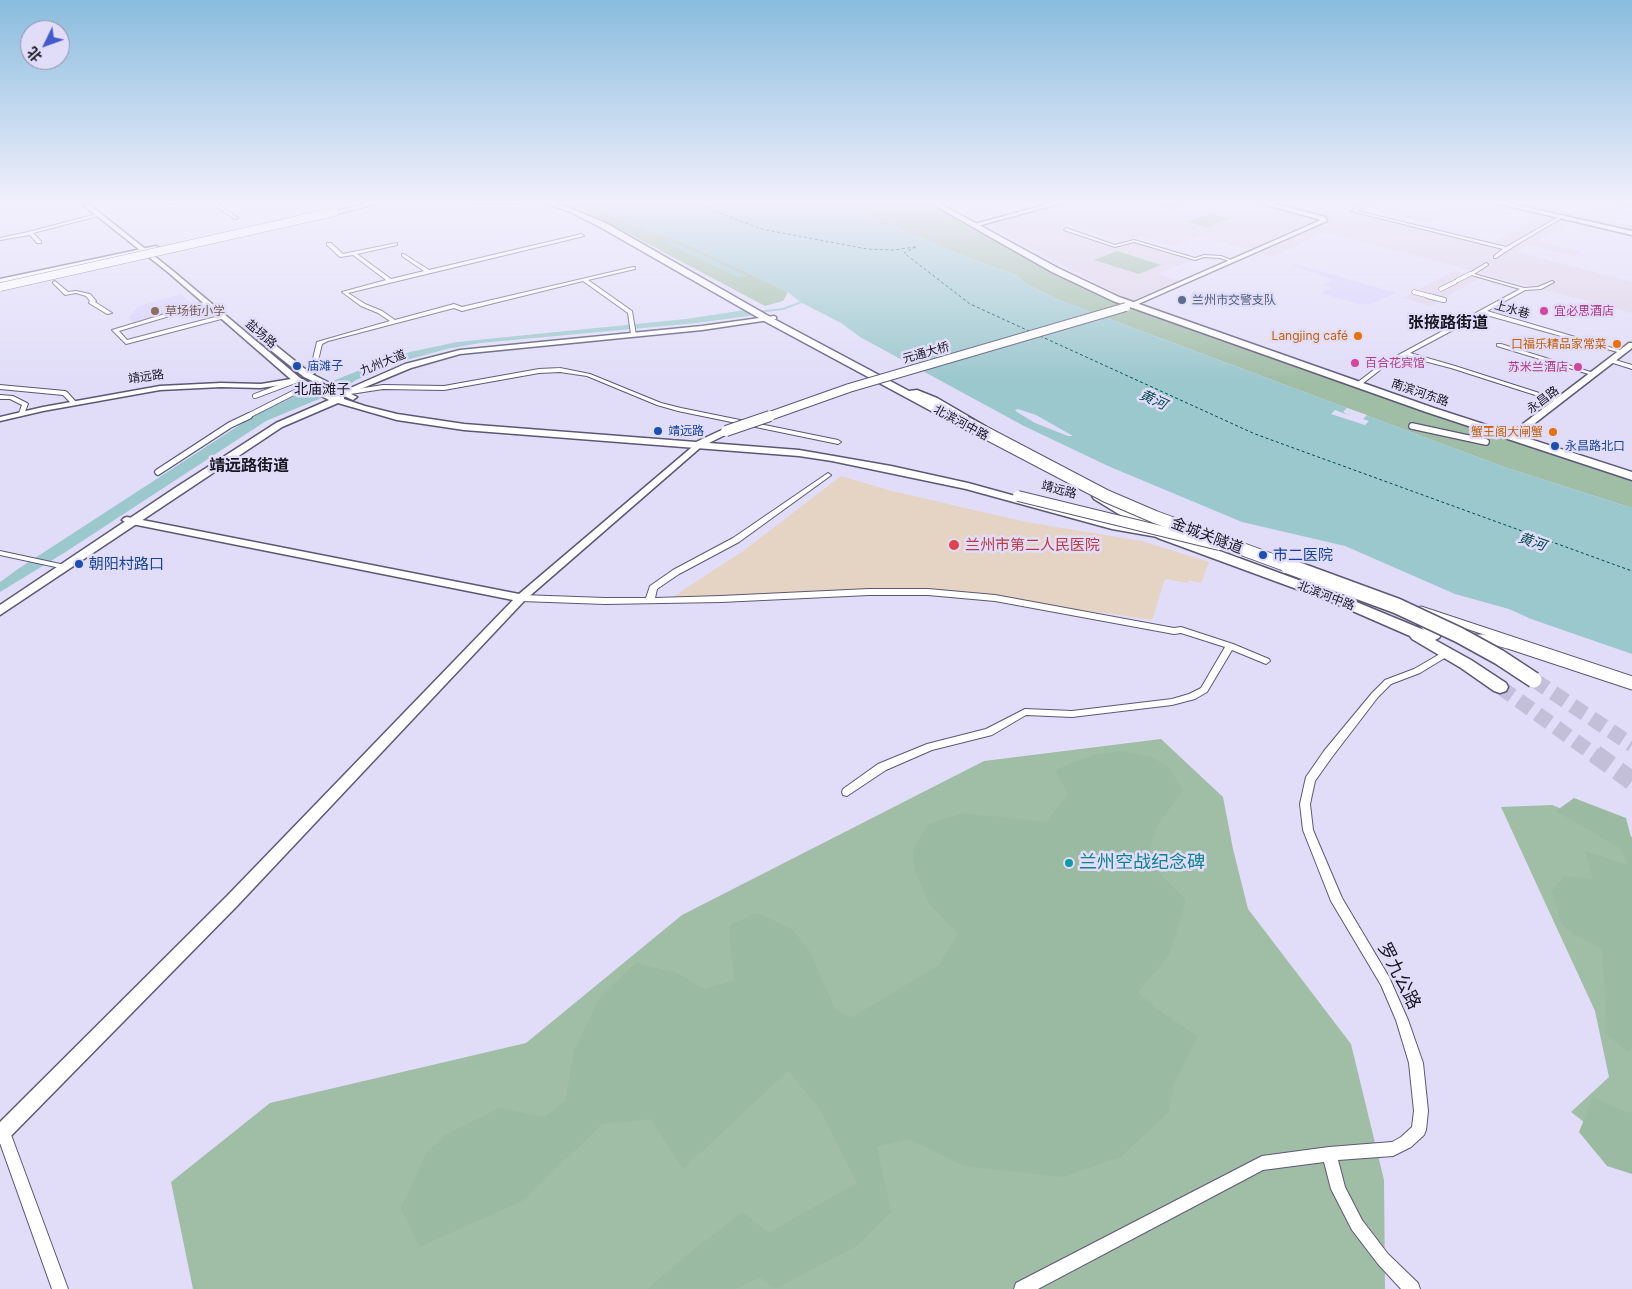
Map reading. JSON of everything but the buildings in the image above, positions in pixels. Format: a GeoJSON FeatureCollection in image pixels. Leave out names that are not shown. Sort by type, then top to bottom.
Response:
{"type":"FeatureCollection","features":[{"type":"Feature","properties":{"kind":"main road"},"geometry":{"type":"LineString","coordinates":[[0,286],[110,261]]}},
{"type":"Feature","properties":{"kind":"main road"},"geometry":{"type":"LineString","coordinates":[[0,286],[111,261]]}},
{"type":"Feature","properties":{"kind":"main road"},"geometry":{"type":"LineString","coordinates":[[0,286],[52,280],[118,261]]}},
{"type":"Feature","properties":{"kind":"main road","name":"盐场路"},"geometry":{"type":"LineString","coordinates":[[160,261],[298,380],[309,387],[338,396]]}},
{"type":"Feature","properties":{"kind":"main road","name":"盐场路"},"geometry":{"type":"LineString","coordinates":[[162,261],[307,375],[338,396]]}},
{"type":"Feature","properties":{"kind":"main road","name":"北滨河中路"},"geometry":{"type":"LineString","coordinates":[[671,261],[763,314],[1104,500],[1162,536],[1337,599],[1391,623]]}},
{"type":"Feature","properties":{"kind":"main road","name":"南滨河东路"},"geometry":{"type":"LineString","coordinates":[[1043,261],[1130,305],[1438,413],[1632,474]]}},
{"type":"Feature","properties":{"kind":"main road","name":"南滨河东路"},"geometry":{"type":"LineString","coordinates":[[1130,305],[1632,474]]}},
{"type":"Feature","properties":{"kind":"main road","name":"元通大桥"},"geometry":{"type":"LineString","coordinates":[[698,445],[726,431],[849,388],[1130,305]]}},
{"type":"Feature","properties":{"kind":"main road","name":"北滨河中路"},"geometry":{"type":"LineString","coordinates":[[763,314],[913,392]]}},
{"type":"Feature","properties":{"kind":"main road"},"geometry":{"type":"LineString","coordinates":[[913,392],[933,400],[1108,496],[1175,525],[1377,595],[1418,618],[1431,628],[1434,635],[1419,634],[1391,623]]}},
{"type":"Feature","properties":{"kind":"main road","name":"金城关隧道"},"geometry":{"type":"LineString","coordinates":[[913,392],[965,422],[1106,496],[1155,517],[1258,556],[1397,606],[1459,635],[1534,680]]}},
{"type":"Feature","properties":{"kind":"main road"},"geometry":{"type":"LineString","coordinates":[[0,606],[57,566],[279,425],[338,396]]}},
{"type":"Feature","properties":{"kind":"main road","name":"靖远路"},"geometry":{"type":"LineString","coordinates":[[338,396],[402,414],[468,422],[711,439],[835,452],[895,463],[928,472],[962,477],[1068,508],[1142,524],[1175,525]]}},
{"type":"Feature","properties":{"kind":"main road","name":"靖远路"},"geometry":{"type":"LineString","coordinates":[[338,396],[397,417],[464,427],[799,453],[891,468],[968,486],[1112,526],[1162,536],[1189,530]]}},
{"type":"Feature","properties":{"kind":"main road"},"geometry":{"type":"LineString","coordinates":[[928,472],[1018,496],[1151,527],[1258,556]]}},
{"type":"Feature","properties":{"kind":"main road"},"geometry":{"type":"LineString","coordinates":[[0,611],[57,566]]}},
{"type":"Feature","properties":{"kind":"main road"},"geometry":{"type":"LineString","coordinates":[[1391,623],[1466,664],[1500,687]]}},
{"type":"Feature","properties":{"kind":"street"},"geometry":{"type":"LineString","coordinates":[[363,261],[389,280]]}},
{"type":"Feature","properties":{"kind":"street"},"geometry":{"type":"LineString","coordinates":[[413,261],[427,271]]}},
{"type":"Feature","properties":{"kind":"street"},"geometry":{"type":"LineString","coordinates":[[395,322],[380,312],[357,302],[344,292],[469,261]]}},
{"type":"Feature","properties":{"kind":"street"},"geometry":{"type":"LineString","coordinates":[[1130,305],[1232,261]]}},
{"type":"Feature","properties":{"kind":"street"},"geometry":{"type":"LineString","coordinates":[[1442,289],[1486,264]]}},
{"type":"Feature","properties":{"kind":"street"},"geometry":{"type":"LineString","coordinates":[[307,375],[313,372],[319,343],[454,306],[462,309],[633,268]]}},
{"type":"Feature","properties":{"kind":"street"},"geometry":{"type":"LineString","coordinates":[[1470,274],[1524,289],[1539,288],[1552,282]]}},
{"type":"Feature","properties":{"kind":"street"},"geometry":{"type":"LineString","coordinates":[[52,280],[67,294],[76,292],[88,295],[93,301],[91,302],[109,313]]}},
{"type":"Feature","properties":{"kind":"street"},"geometry":{"type":"LineString","coordinates":[[584,280],[630,312],[634,333]]}},
{"type":"Feature","properties":{"kind":"street"},"geometry":{"type":"LineString","coordinates":[[1360,383],[1371,372],[1524,289]]}},
{"type":"Feature","properties":{"kind":"street"},"geometry":{"type":"LineString","coordinates":[[1414,292],[1444,300]]}},
{"type":"Feature","properties":{"kind":"street"},"geometry":{"type":"LineString","coordinates":[[208,303],[115,330],[126,342],[224,317]]}},
{"type":"Feature","properties":{"kind":"street","name":"上水巷"},"geometry":{"type":"LineString","coordinates":[[1483,312],[1623,352]]}},
{"type":"Feature","properties":{"kind":"street","name":"九州大道"},"geometry":{"type":"LineString","coordinates":[[338,396],[408,366],[460,352],[634,333],[763,314]]}},
{"type":"Feature","properties":{"kind":"street"},"geometry":{"type":"LineString","coordinates":[[1499,345],[1594,374]]}},
{"type":"Feature","properties":{"kind":"street","name":"永昌路"},"geometry":{"type":"LineString","coordinates":[[1514,435],[1632,345]]}},
{"type":"Feature","properties":{"kind":"street"},"geometry":{"type":"LineString","coordinates":[[1406,354],[1445,364],[1559,401]]}},
{"type":"Feature","properties":{"kind":"street"},"geometry":{"type":"LineString","coordinates":[[1612,361],[1632,367]]}},
{"type":"Feature","properties":{"kind":"street"},"geometry":{"type":"LineString","coordinates":[[338,396],[383,387],[444,388],[539,371],[560,370],[588,375],[659,404],[680,410],[838,442]]}},
{"type":"Feature","properties":{"kind":"street"},"geometry":{"type":"LineString","coordinates":[[255,396],[298,380]]}},
{"type":"Feature","properties":{"kind":"street","name":"靖远路"},"geometry":{"type":"LineString","coordinates":[[0,419],[22,413],[160,388],[221,385],[261,386],[298,380]]}},
{"type":"Feature","properties":{"kind":"street"},"geometry":{"type":"LineString","coordinates":[[0,387],[65,393],[74,403]]}},
{"type":"Feature","properties":{"kind":"street"},"geometry":{"type":"LineString","coordinates":[[158,472],[230,425],[309,387]]}},
{"type":"Feature","properties":{"kind":"street"},"geometry":{"type":"LineString","coordinates":[[0,397],[11,397],[25,404],[22,413]]}},
{"type":"Feature","properties":{"kind":"street"},"geometry":{"type":"LineString","coordinates":[[1412,426],[1486,442]]}},
{"type":"Feature","properties":{"kind":"street"},"geometry":{"type":"LineString","coordinates":[[60,1289],[2,1133],[232,901],[521,598],[698,445]]}},
{"type":"Feature","properties":{"kind":"street"},"geometry":{"type":"LineString","coordinates":[[650,600],[653,588],[676,572],[736,540],[828,475]]}},
{"type":"Feature","properties":{"kind":"street"},"geometry":{"type":"LineString","coordinates":[[130,520],[521,598],[605,601],[721,599],[869,592],[928,592],[995,598],[1174,631],[1182,630],[1230,646],[1266,661]]}},
{"type":"Feature","properties":{"kind":"street"},"geometry":{"type":"LineString","coordinates":[[0,553],[57,566]]}},
{"type":"Feature","properties":{"kind":"street","name":"北滨河中路"},"geometry":{"type":"LineString","coordinates":[[1377,595],[1632,680]]}},
{"type":"Feature","properties":{"kind":"street"},"geometry":{"type":"LineString","coordinates":[[1465,625],[1456,638],[1482,638],[1508,645],[1632,686]]}},
{"type":"Feature","properties":{"kind":"street"},"geometry":{"type":"LineString","coordinates":[[847,792],[882,767],[930,747],[989,732],[1025,712],[1072,714],[1172,702],[1192,697],[1204,690],[1230,646]]}},
{"type":"Feature","properties":{"kind":"street","name":"罗九公路"},"geometry":{"type":"LineString","coordinates":[[1022,1289],[1262,1164],[1329,1154],[1393,1149],[1406,1142],[1419,1130],[1421,1111],[1416,1062],[1402,1020],[1385,981],[1338,901],[1308,830],[1305,804],[1310,780],[1375,695],[1388,682],[1417,671],[1445,654]]}},
{"type":"Feature","properties":{"kind":"street"},"geometry":{"type":"LineString","coordinates":[[1329,1154],[1338,1189],[1357,1225],[1383,1259],[1412,1289]]}},
{"type":"Feature","properties":{"kind":"shaded area"},"geometry":{"type":"Polygon","coordinates":[[[680,261],[723,261],[788,292],[783,301],[765,306],[680,261]]]}},
{"type":"Feature","properties":{"kind":"shaded area"},"geometry":{"type":"Polygon","coordinates":[[[978,261],[1035,261],[1065,278],[1135,308],[1497,436],[1632,480],[1632,508],[1504,467],[1059,300],[1026,284],[1016,275],[978,261]]]}},
{"type":"Feature","properties":{"kind":"shaded area"},"geometry":{"type":"Polygon","coordinates":[[[1055,261],[1189,261],[1158,274],[1179,281],[1131,301],[1055,261]]]}},
{"type":"Feature","properties":{"kind":"shaded area"},"geometry":{"type":"Polygon","coordinates":[[[1098,261],[1149,261],[1161,265],[1139,274],[1098,261]]]}},
{"type":"Feature","properties":{"kind":"shaded area"},"geometry":{"type":"Polygon","coordinates":[[[1435,261],[1552,261],[1632,282],[1632,313],[1435,261]]]}},
{"type":"Feature","properties":{"kind":"shaded area"},"geometry":{"type":"Polygon","coordinates":[[[1296,264],[1396,293],[1368,305],[1320,293],[1332,288],[1323,285],[1333,280],[1292,265],[1296,264]]]}},
{"type":"Feature","properties":{"kind":"shaded area"},"geometry":{"type":"Polygon","coordinates":[[[1454,271],[1480,278],[1430,306],[1403,298],[1454,271]]]}},
{"type":"Feature","properties":{"kind":"shaded area","name":"草场街小学"},"geometry":{"type":"Polygon","coordinates":[[[181,294],[195,306],[134,324],[129,317],[138,306],[181,294]]]}},
{"type":"Feature","properties":{"kind":"shaded area","name":"兰州市第二人民医院"},"geometry":{"type":"Polygon","coordinates":[[[841,476],[892,491],[1026,522],[1142,541],[1209,562],[1201,583],[1189,580],[1188,583],[1165,579],[1152,620],[1106,613],[908,594],[671,598],[743,551],[841,476]]]}},
{"type":"Feature","properties":{"kind":"shaded area"},"geometry":{"type":"Polygon","coordinates":[[[1161,739],[1223,797],[1233,849],[1248,909],[1351,1044],[1384,1180],[1385,1289],[193,1289],[171,1182],[270,1103],[526,1043],[682,915],[984,761],[1161,739]]]}},
{"type":"Feature","properties":{"kind":"shaded area"},"geometry":{"type":"Polygon","coordinates":[[[1121,751],[1152,757],[1169,768],[1183,790],[1157,826],[1147,859],[1161,876],[1186,900],[1169,955],[1138,992],[1157,1009],[1198,1037],[1174,1085],[1168,1113],[1120,1157],[1063,1177],[964,1166],[909,1139],[877,1147],[891,1212],[855,1247],[775,1289],[760,1277],[736,1289],[648,1289],[688,1254],[743,1212],[768,1233],[857,1183],[818,1106],[788,1071],[683,1169],[651,1119],[602,1124],[522,1201],[419,1247],[401,1208],[426,1153],[447,1134],[499,1108],[544,1117],[566,1100],[574,1051],[600,997],[636,963],[677,973],[704,989],[735,980],[730,946],[730,925],[757,913],[792,929],[810,952],[835,1009],[851,1018],[938,966],[958,934],[929,903],[914,869],[913,849],[928,824],[963,813],[1046,822],[1068,794],[1055,770],[1093,755],[1121,751]]]}},
{"type":"Feature","properties":{"kind":"shaded area"},"geometry":{"type":"Polygon","coordinates":[[[1574,798],[1626,818],[1632,841],[1632,1049],[1628,1052],[1605,1033],[1606,1005],[1602,949],[1573,934],[1562,924],[1552,891],[1564,876],[1593,879],[1585,851],[1628,865],[1620,848],[1556,811],[1574,798]]]}},
{"type":"Feature","properties":{"kind":"shaded area"},"geometry":{"type":"Polygon","coordinates":[[[1552,805],[1632,837],[1632,1159],[1571,1112],[1609,1077],[1595,1011],[1501,807],[1552,805]]]}},
{"type":"Feature","properties":{"kind":"shaded area"},"geometry":{"type":"Polygon","coordinates":[[[1593,1097],[1632,1113],[1632,1174],[1607,1166],[1579,1132],[1593,1097]]]}},
{"type":"Feature","properties":{"kind":"water"},"geometry":{"type":"Polygon","coordinates":[[[704,261],[716,261],[747,276],[737,277],[704,261]]]}},
{"type":"Feature","properties":{"kind":"water","name":"黄河"},"geometry":{"type":"Polygon","coordinates":[[[723,261],[978,261],[1016,275],[1026,284],[1059,300],[1504,467],[1632,508],[1632,654],[1531,619],[1509,609],[1455,594],[1345,546],[1242,522],[1108,466],[1024,426],[860,337],[841,323],[800,302],[788,292],[723,261]],[[1018,409],[1015,410],[1035,423],[1068,436],[1073,436],[1036,415],[1018,409]]]}},
{"type":"Feature","properties":{"kind":"water"},"geometry":{"type":"Polygon","coordinates":[[[745,310],[755,315],[697,323],[480,343],[447,349],[388,365],[356,380],[343,389],[266,421],[64,553],[0,592],[0,582],[18,569],[252,417],[293,397],[380,362],[410,352],[457,342],[686,319],[745,310]]]}},
{"type":"Feature","properties":{"kind":"pier"},"geometry":{"type":"Polygon","coordinates":[[[1347,408],[1367,415],[1363,419],[1353,416],[1369,421],[1365,425],[1331,414],[1335,410],[1351,416],[1343,412],[1347,408]]]}},
{"type":"Feature","properties":{"kind":"waterway"},"geometry":{"type":"LineString","coordinates":[[757,312],[783,309],[804,301]]}},
{"type":"Feature","properties":{"kind":"ferry route"},"geometry":{"type":"LineString","coordinates":[[915,261],[970,304],[1029,331]]}},
{"type":"Feature","properties":{"kind":"ferry route"},"geometry":{"type":"LineString","coordinates":[[1040,336],[1255,434],[1632,571]]}},
{"type":"Feature","properties":{"kind":"tunnel"},"geometry":{"type":"LineString","coordinates":[[1534,680],[1632,745]]}},
{"type":"Feature","properties":{"kind":"tunnel"},"geometry":{"type":"LineString","coordinates":[[1500,687],[1596,756]]}},
{"type":"Feature","properties":{"kind":"tunnel"},"geometry":{"type":"LineString","coordinates":[[1595,754],[1632,781]]}},
{"type":"Feature","properties":{"kind":"place","name":"兰州市交警支队"},"geometry":{"type":"Point","coordinates":[1182,300]}},
{"type":"Feature","properties":{"kind":"place","name":"草场街小学"},"geometry":{"type":"Point","coordinates":[155,311]}},
{"type":"Feature","properties":{"kind":"place","name":"宜必思酒店"},"geometry":{"type":"Point","coordinates":[1544,311]}},
{"type":"Feature","properties":{"kind":"place","name":"Langjing café"},"geometry":{"type":"Point","coordinates":[1358,336]}},
{"type":"Feature","properties":{"kind":"place","name":"口福乐精品家常菜"},"geometry":{"type":"Point","coordinates":[1617,344]}},
{"type":"Feature","properties":{"kind":"place","name":"百合花宾馆"},"geometry":{"type":"Point","coordinates":[1355,363]}},
{"type":"Feature","properties":{"kind":"place","name":"庙滩子"},"geometry":{"type":"Point","coordinates":[297,366]}},
{"type":"Feature","properties":{"kind":"place","name":"苏米兰酒店"},"geometry":{"type":"Point","coordinates":[1578,367]}},
{"type":"Feature","properties":{"kind":"place","name":"靖远路"},"geometry":{"type":"Point","coordinates":[658,431]}},
{"type":"Feature","properties":{"kind":"place","name":"蟹王阁大闸蟹"},"geometry":{"type":"Point","coordinates":[1553,432]}},
{"type":"Feature","properties":{"kind":"place","name":"永昌路北口"},"geometry":{"type":"Point","coordinates":[1555,446]}},
{"type":"Feature","properties":{"kind":"place","name":"兰州市第二人民医院"},"geometry":{"type":"Point","coordinates":[954,545]}},
{"type":"Feature","properties":{"kind":"place","name":"市二医院"},"geometry":{"type":"Point","coordinates":[1263,555]}},
{"type":"Feature","properties":{"kind":"place","name":"朝阳村路口"},"geometry":{"type":"Point","coordinates":[79,564]}},
{"type":"Feature","properties":{"kind":"place","name":"兰州空战纪念碑"},"geometry":{"type":"Point","coordinates":[1069,863]}},
{"type":"Feature","properties":{"kind":"district","name":"张掖路街道"},"geometry":{"type":"Point","coordinates":[1448,323]}},
{"type":"Feature","properties":{"kind":"district","name":"北庙滩子"},"geometry":{"type":"Point","coordinates":[322,390]}},
{"type":"Feature","properties":{"kind":"district","name":"靖远路街道"},"geometry":{"type":"Point","coordinates":[249,466]}}]}
